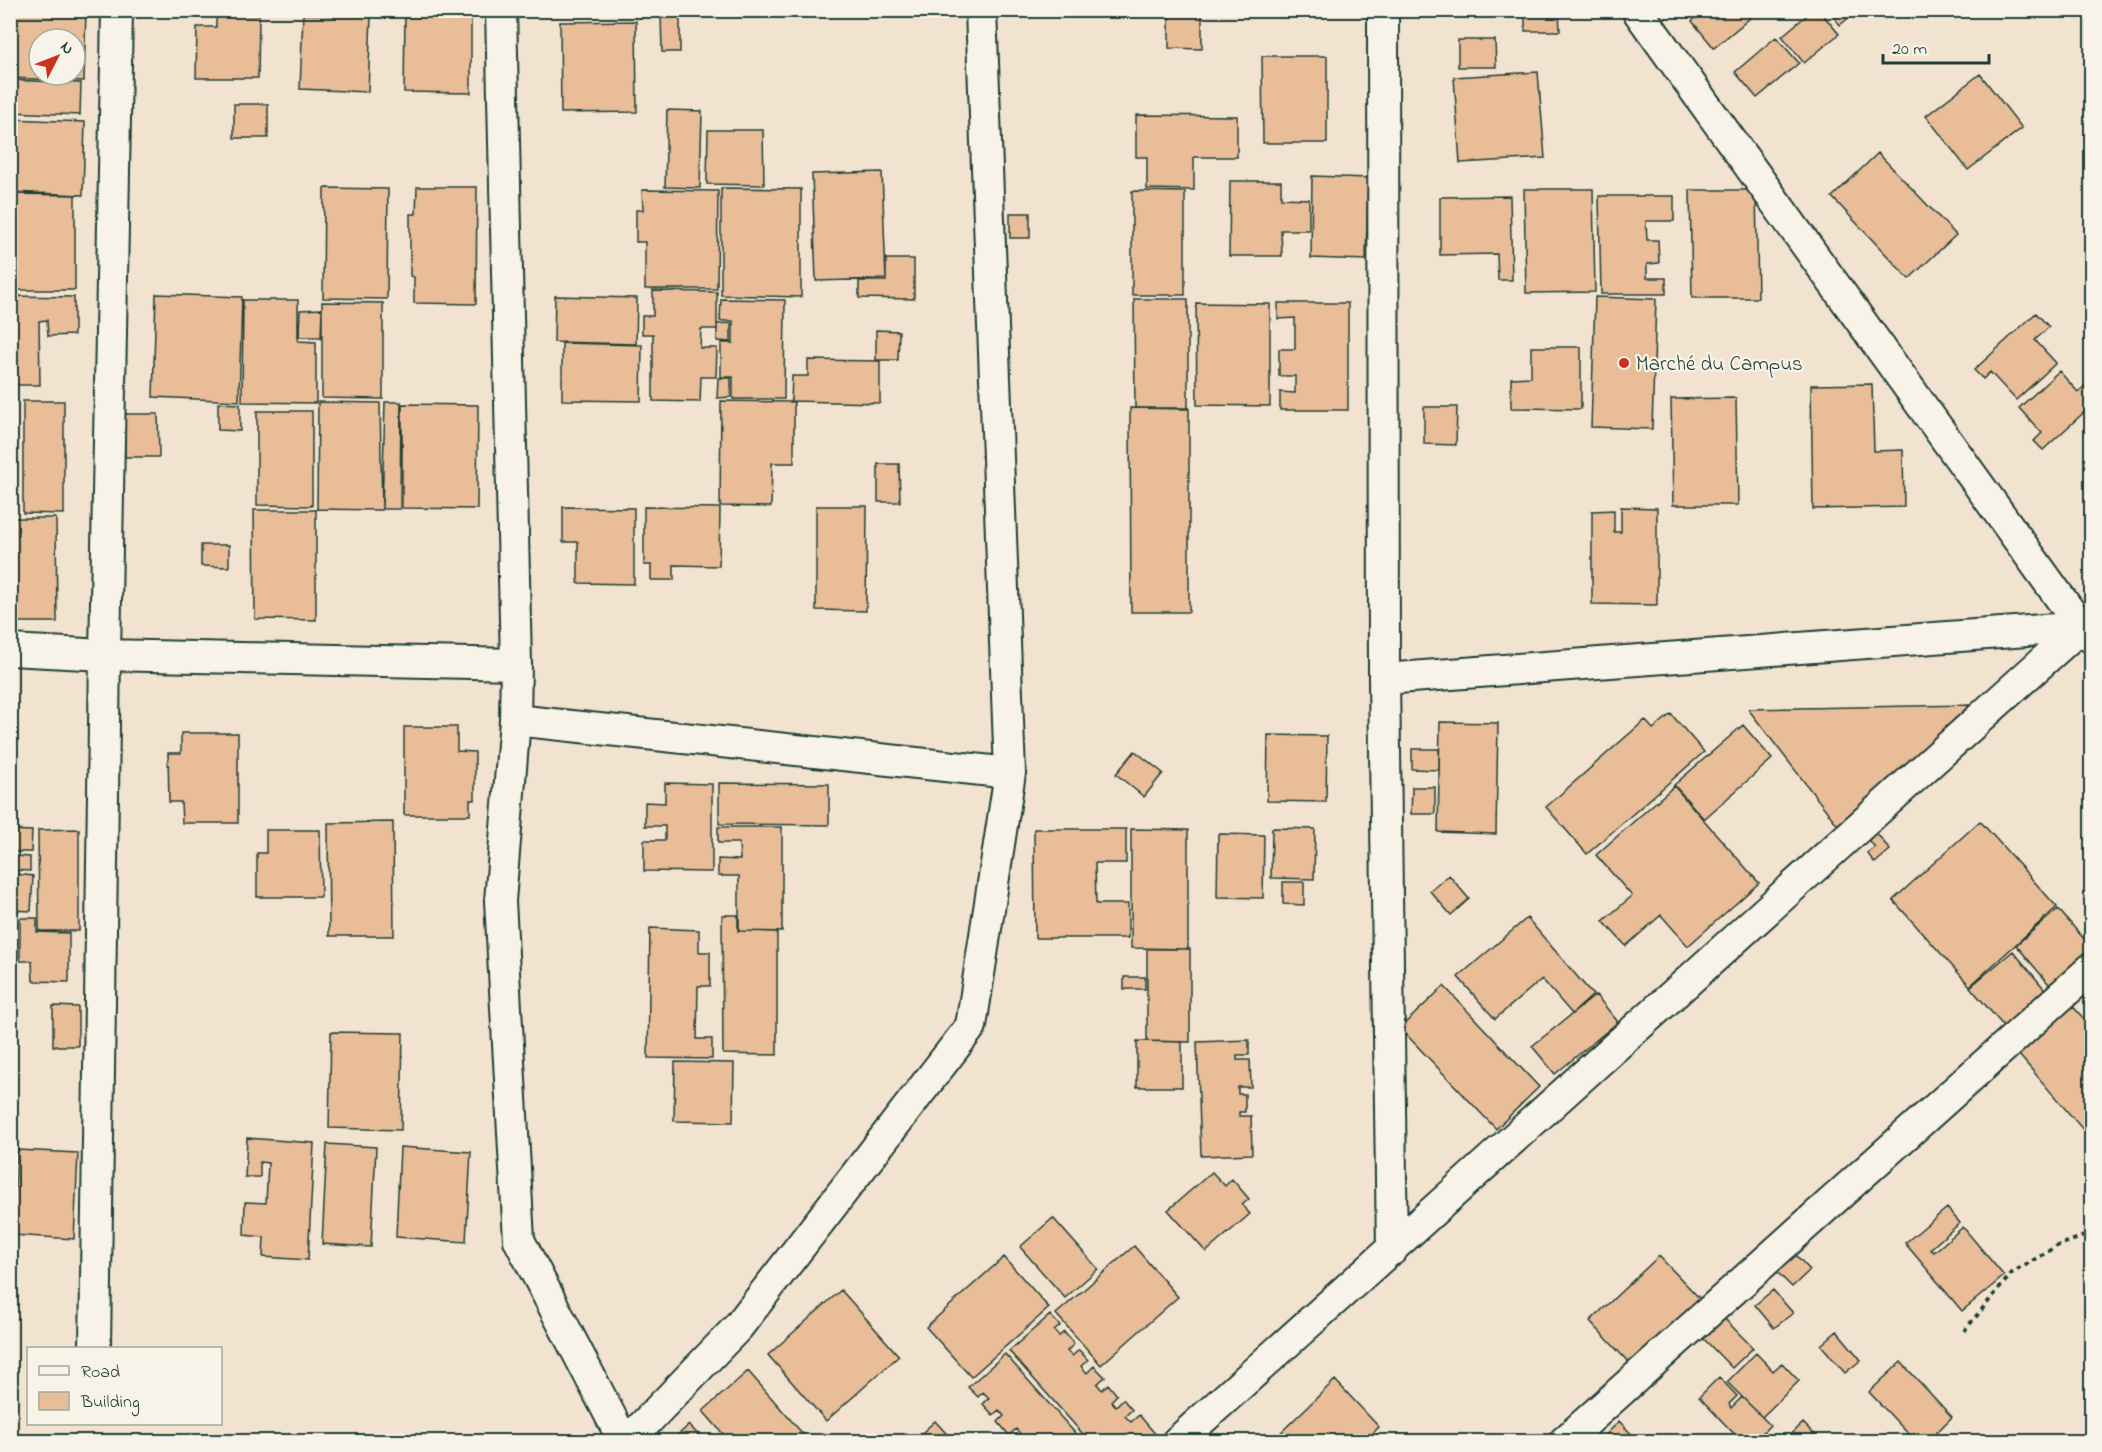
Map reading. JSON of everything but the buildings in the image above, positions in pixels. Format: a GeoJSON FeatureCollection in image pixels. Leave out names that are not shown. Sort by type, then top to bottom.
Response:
{"type":"FeatureCollection","features":[{"type":"Feature","properties":{"kind":"street"},"geometry":{"type":"LineString","coordinates":[[95,1347],[117,10]]}},
{"type":"Feature","properties":{"kind":"street"},"geometry":{"type":"LineString","coordinates":[[501,10],[516,664],[515,720],[500,901],[519,1240],[626,1442],[738,1328],[971,1026],[1010,773],[981,10]]}},
{"type":"Feature","properties":{"kind":"street"},"geometry":{"type":"LineString","coordinates":[[1383,10],[1384,679],[1392,1250]]}},
{"type":"Feature","properties":{"kind":"street"},"geometry":{"type":"LineString","coordinates":[[1637,10],[2086,633]]}},
{"type":"Feature","properties":{"kind":"street"},"geometry":{"type":"LineString","coordinates":[[1384,679],[2086,633]]}},
{"type":"Feature","properties":{"kind":"street"},"geometry":{"type":"LineString","coordinates":[[1178,1442],[2086,633]]}},
{"type":"Feature","properties":{"kind":"street"},"geometry":{"type":"LineString","coordinates":[[10,650],[105,655],[516,664]]}},
{"type":"Feature","properties":{"kind":"street"},"geometry":{"type":"LineString","coordinates":[[515,720],[1010,773]]}},
{"type":"Feature","properties":{"kind":"street"},"geometry":{"type":"LineString","coordinates":[[1564,1442],[2091,968]]}},
{"type":"Feature","properties":{"kind":"path"},"geometry":{"type":"LineString","coordinates":[[1964,1331],[2012,1273],[2057,1246],[2091,1233]]}},
{"type":"Feature","properties":{"kind":"place","name":"Marché du Campus"},"geometry":{"type":"Point","coordinates":[1624,363]}}]}
